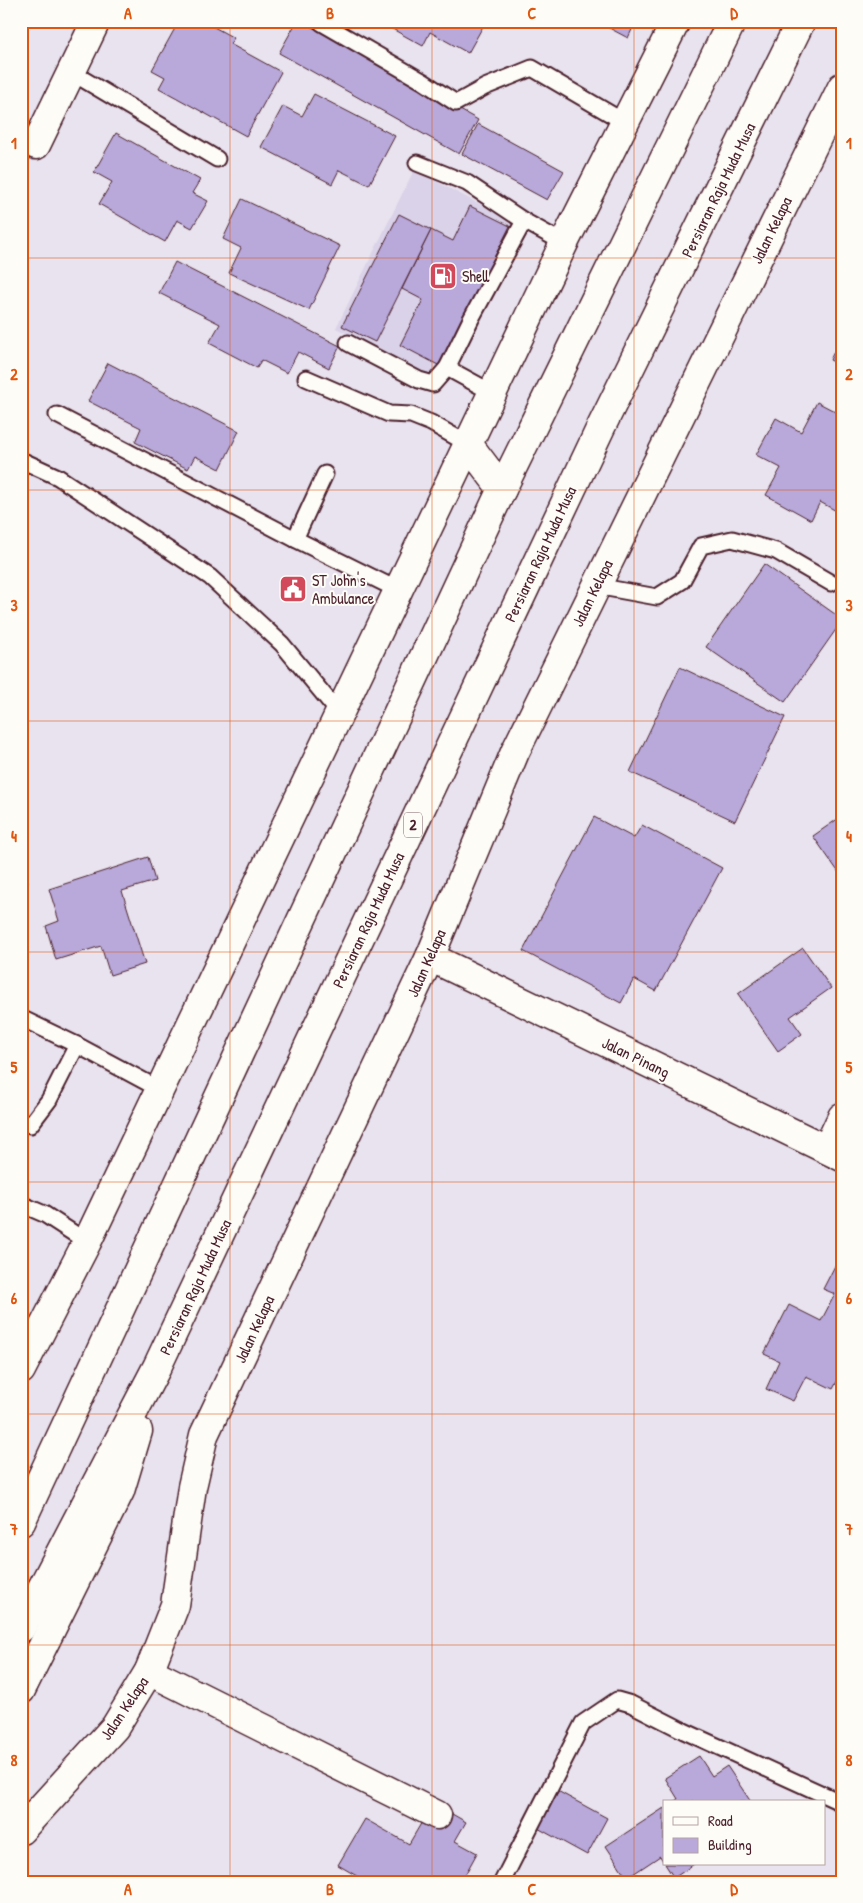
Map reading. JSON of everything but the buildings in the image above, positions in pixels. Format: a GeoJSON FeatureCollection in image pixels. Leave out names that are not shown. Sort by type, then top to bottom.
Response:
{"type":"FeatureCollection","features":[{"type":"Feature","properties":{"kind":"main road"},"geometry":{"type":"LineString","coordinates":[[36,145],[96,21]]}},
{"type":"Feature","properties":{"kind":"main road"},"geometry":{"type":"LineString","coordinates":[[21,1370],[86,1242],[468,444],[491,392],[676,21]]}},
{"type":"Feature","properties":{"kind":"main road"},"geometry":{"type":"LineString","coordinates":[[21,1522],[502,489],[732,21]]}},
{"type":"Feature","properties":{"kind":"main road","name":"Persiaran Raja Muda Musa"},"geometry":{"type":"LineString","coordinates":[[21,1628],[157,1367],[601,426],[801,21]]}},
{"type":"Feature","properties":{"kind":"main road","name":"Jalan Kelapa"},"geometry":{"type":"LineString","coordinates":[[21,1830],[115,1727],[149,1671],[175,1605],[192,1487],[204,1435],[430,957],[515,752],[842,87]]}},
{"type":"Feature","properties":{"kind":"main road"},"geometry":{"type":"LineString","coordinates":[[468,444],[502,489]]}},
{"type":"Feature","properties":{"kind":"main road","name":"Jalan Pinang"},"geometry":{"type":"LineString","coordinates":[[430,957],[834,1153]]}},
{"type":"Feature","properties":{"kind":"main road"},"geometry":{"type":"LineString","coordinates":[[834,1153],[842,1118]]}},
{"type":"Feature","properties":{"kind":"main road"},"geometry":{"type":"LineString","coordinates":[[21,1690],[120,1491],[157,1367]]}},
{"type":"Feature","properties":{"kind":"main road"},"geometry":{"type":"LineString","coordinates":[[21,1495],[76,1406]]}},
{"type":"Feature","properties":{"kind":"main road"},"geometry":{"type":"LineString","coordinates":[[149,1671],[437,1815]]}},
{"type":"Feature","properties":{"kind":"lane"},"geometry":{"type":"LineString","coordinates":[[322,23],[424,82],[456,103],[484,87],[532,68],[626,123]]}},
{"type":"Feature","properties":{"kind":"lane"},"geometry":{"type":"LineString","coordinates":[[72,72],[217,159]]}},
{"type":"Feature","properties":{"kind":"lane"},"geometry":{"type":"LineString","coordinates":[[418,163],[466,183],[524,221],[564,243]]}},
{"type":"Feature","properties":{"kind":"lane"},"geometry":{"type":"LineString","coordinates":[[348,343],[419,380],[433,384],[447,368],[524,221]]}},
{"type":"Feature","properties":{"kind":"lane"},"geometry":{"type":"LineString","coordinates":[[447,368],[491,392]]}},
{"type":"Feature","properties":{"kind":"lane"},"geometry":{"type":"LineString","coordinates":[[306,378],[389,414],[411,416],[431,423],[468,444]]}},
{"type":"Feature","properties":{"kind":"lane"},"geometry":{"type":"LineString","coordinates":[[57,415],[295,539],[398,590]]}},
{"type":"Feature","properties":{"kind":"lane"},"geometry":{"type":"LineString","coordinates":[[21,460],[58,477],[210,577],[282,644],[339,713]]}},
{"type":"Feature","properties":{"kind":"lane"},"geometry":{"type":"LineString","coordinates":[[295,539],[325,474]]}},
{"type":"Feature","properties":{"kind":"lane"},"geometry":{"type":"LineString","coordinates":[[596,586],[657,597],[682,581],[701,546],[732,539],[776,551],[831,583]]}},
{"type":"Feature","properties":{"kind":"lane"},"geometry":{"type":"LineString","coordinates":[[21,1018],[77,1045],[159,1090]]}},
{"type":"Feature","properties":{"kind":"lane"},"geometry":{"type":"LineString","coordinates":[[21,1122],[30,1125],[44,1106],[77,1045]]}},
{"type":"Feature","properties":{"kind":"lane"},"geometry":{"type":"LineString","coordinates":[[21,1204],[44,1214],[86,1242]]}},
{"type":"Feature","properties":{"kind":"lane"},"geometry":{"type":"LineString","coordinates":[[502,1882],[583,1723],[617,1700],[631,1704],[842,1803]]}},
{"type":"Feature","properties":{"kind":"shaded area"},"geometry":{"type":"Polygon","coordinates":[[[414,170],[514,222],[432,377],[336,328],[414,170]]]}},
{"type":"Feature","properties":{"kind":"place","name":"Shell"},"geometry":{"type":"Point","coordinates":[443,276]}},
{"type":"Feature","properties":{"kind":"place","name":"ST John's Ambulance"},"geometry":{"type":"Point","coordinates":[293,589]}}]}
